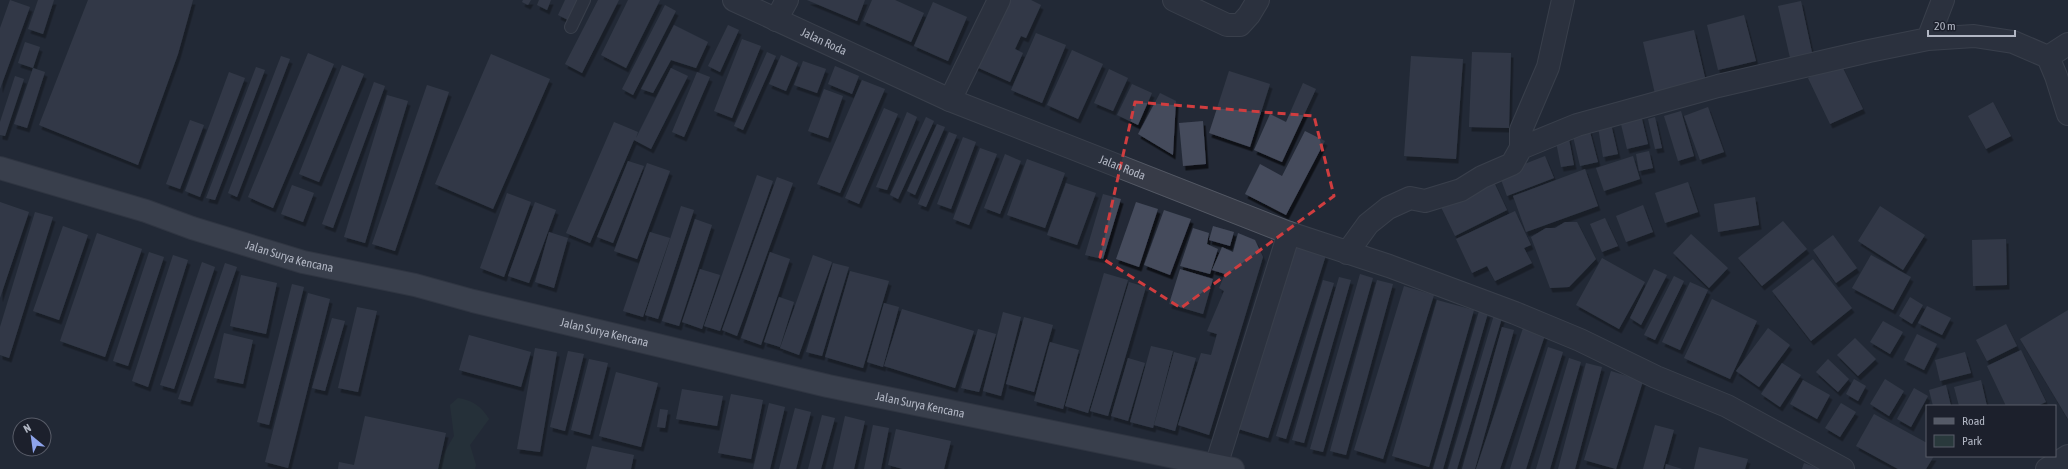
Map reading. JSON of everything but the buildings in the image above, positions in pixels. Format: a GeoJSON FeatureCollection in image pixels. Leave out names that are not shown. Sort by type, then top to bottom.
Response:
{"type":"FeatureCollection","features":[{"type":"Feature","properties":{"kind":"main road","name":"Jalan Surya Kencana"},"geometry":{"type":"LineString","coordinates":[[0,168],[146,211],[192,228],[303,262],[415,285],[473,301],[828,386],[1222,468]]}},
{"type":"Feature","properties":{"kind":"street","name":"Jalan Roda"},"geometry":{"type":"LineString","coordinates":[[734,0],[950,100],[1289,233],[1508,310],[1580,340],[1656,377],[1727,406],[1843,469]]}},
{"type":"Feature","properties":{"kind":"street"},"geometry":{"type":"LineString","coordinates":[[776,20],[787,0]]}},
{"type":"Feature","properties":{"kind":"street"},"geometry":{"type":"LineString","coordinates":[[950,100],[999,0]]}},
{"type":"Feature","properties":{"kind":"street"},"geometry":{"type":"LineString","coordinates":[[1174,0],[1227,26],[1240,25],[1249,15],[1258,0]]}},
{"type":"Feature","properties":{"kind":"street"},"geometry":{"type":"LineString","coordinates":[[1347,253],[1368,224],[1388,208],[1410,198],[1425,200],[1461,190],[1482,177],[1512,164],[1521,148],[1521,130],[1548,67],[1563,0]]}},
{"type":"Feature","properties":{"kind":"street"},"geometry":{"type":"LineString","coordinates":[[1928,39],[1943,0]]}},
{"type":"Feature","properties":{"kind":"street"},"geometry":{"type":"LineString","coordinates":[[1521,148],[1577,125],[1718,86],[1869,50],[1928,39],[1974,36],[2013,42],[2048,57],[2056,76],[2068,114]]}},
{"type":"Feature","properties":{"kind":"street"},"geometry":{"type":"LineString","coordinates":[[2048,57],[2068,44]]}},
{"type":"Feature","properties":{"kind":"street"},"geometry":{"type":"LineString","coordinates":[[1222,468],[1289,233]]}},
{"type":"Feature","properties":{"kind":"street"},"geometry":{"type":"LineString","coordinates":[[2047,469],[2068,456]]}},
{"type":"Feature","properties":{"kind":"lane"},"geometry":{"type":"LineString","coordinates":[[570,27],[584,0]]}},
{"type":"Feature","properties":{"kind":"highlighted area"},"geometry":{"type":"Polygon","coordinates":[[[1135,102],[1314,116],[1334,196],[1181,308],[1100,257],[1135,102]]]}},
{"type":"Feature","properties":{"kind":"green space"},"geometry":{"type":"Polygon","coordinates":[[[458,398],[468,400],[476,405],[489,419],[470,445],[476,465],[475,469],[435,469],[454,436],[450,405],[458,398]]]}}]}
